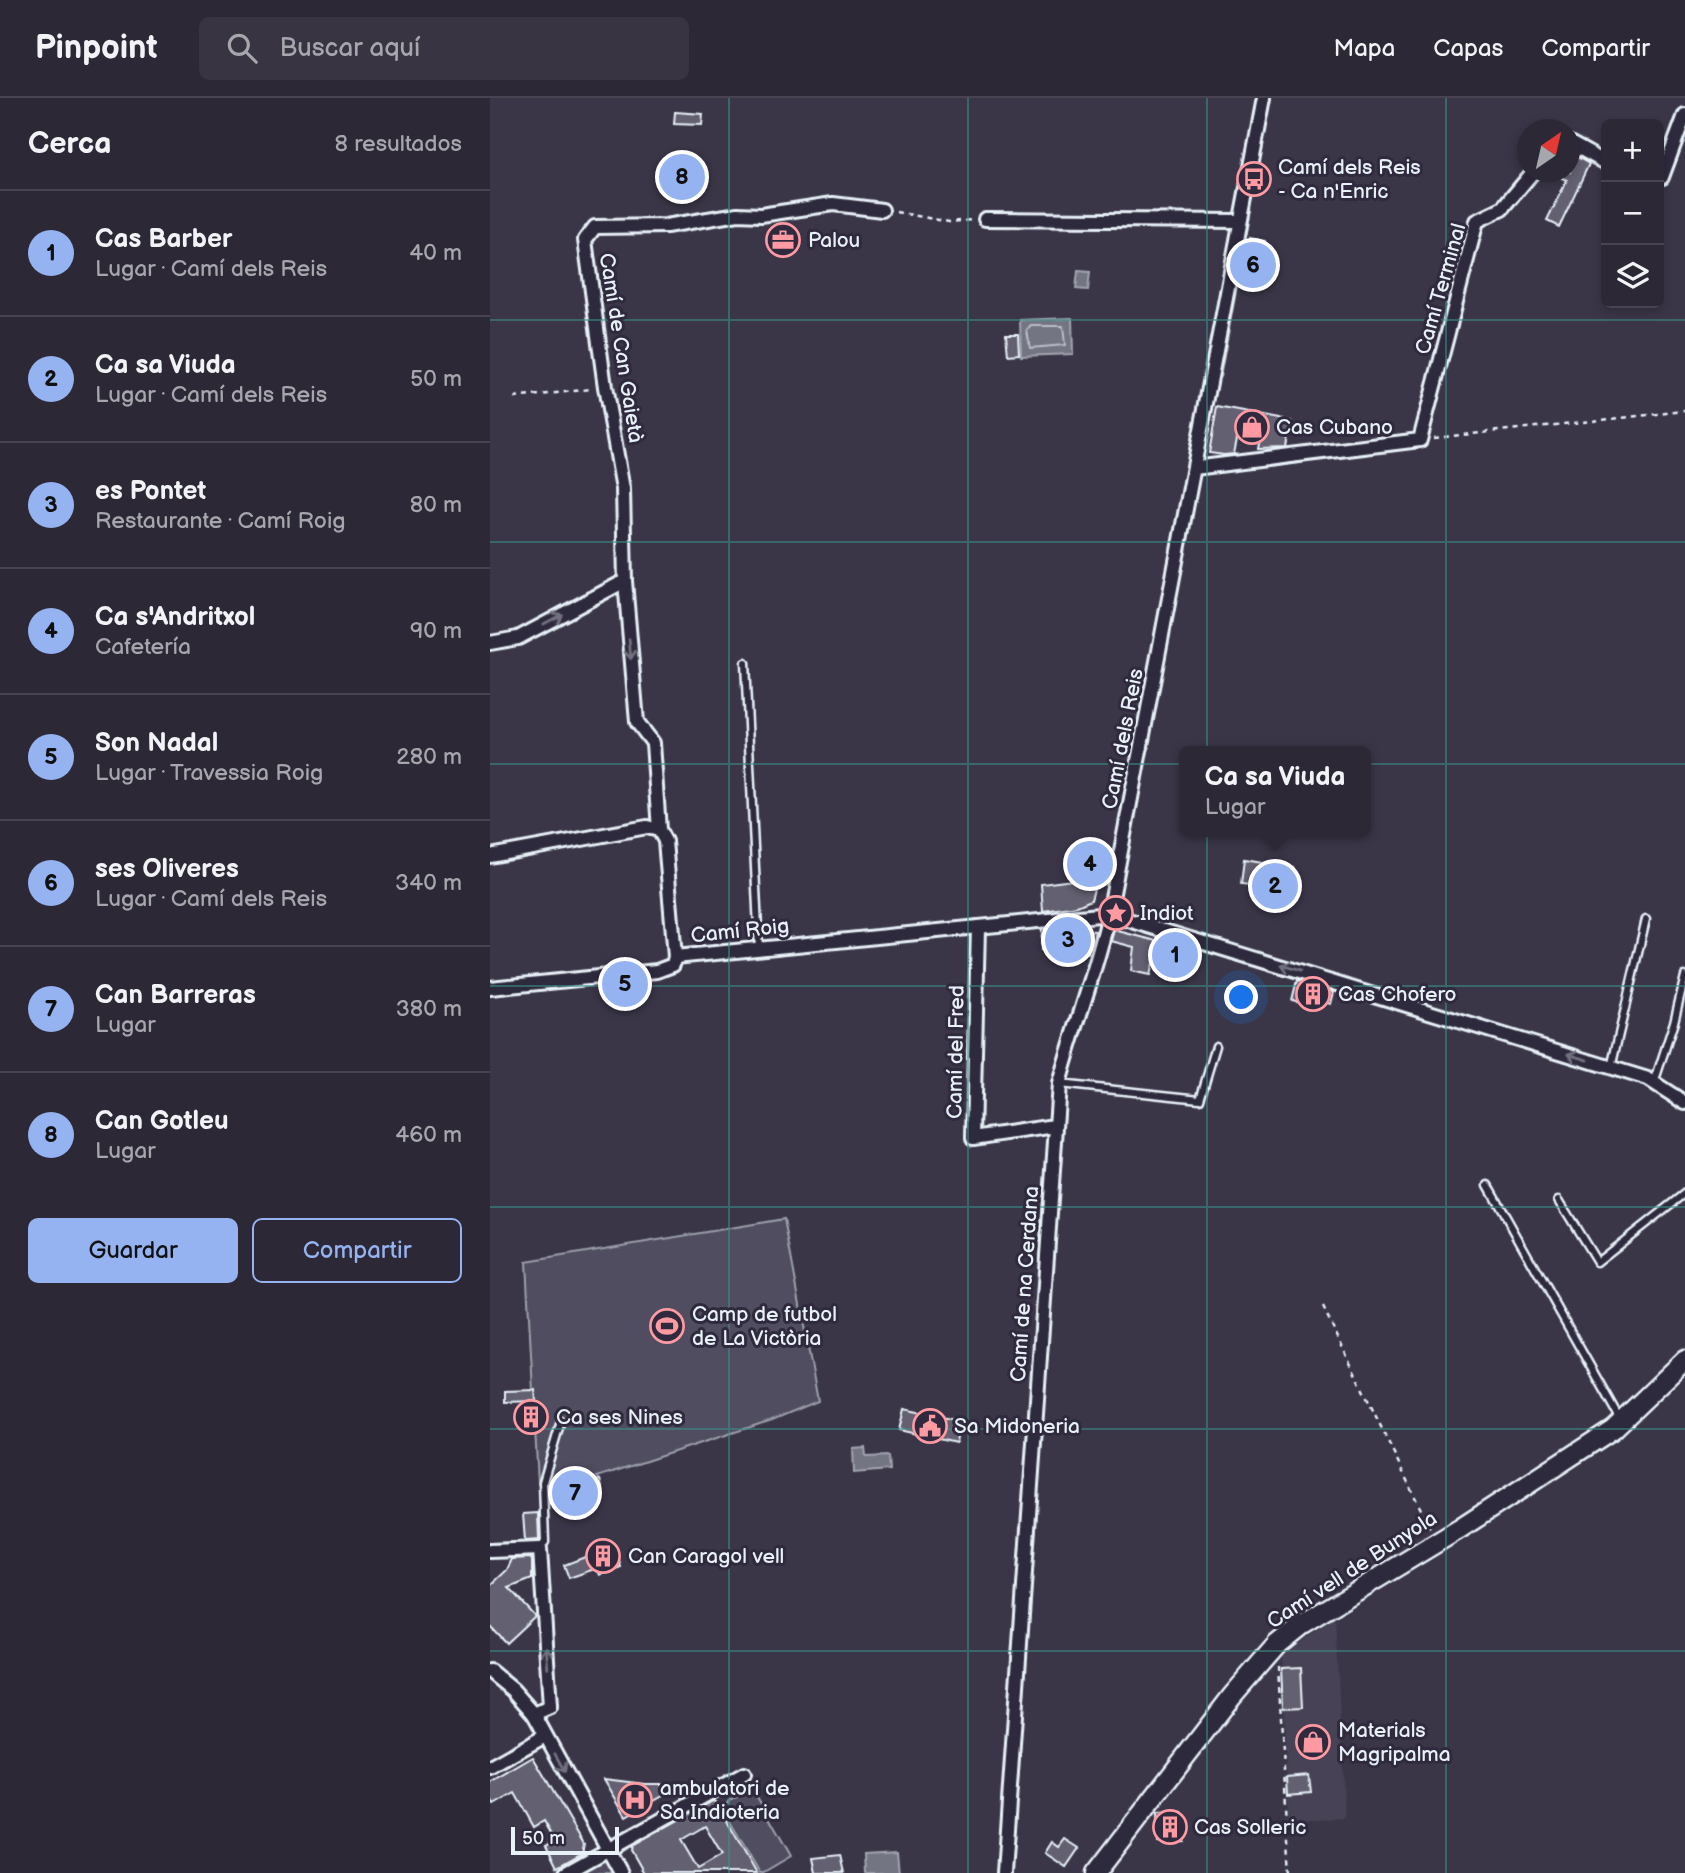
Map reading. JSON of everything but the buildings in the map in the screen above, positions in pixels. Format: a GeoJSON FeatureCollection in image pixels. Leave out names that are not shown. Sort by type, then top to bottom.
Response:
{"type":"FeatureCollection","features":[{"type":"Feature","properties":{"kind":"street","name":"Camí dels Reis"},"geometry":{"type":"LineString","coordinates":[[1109,914],[1264,98]]}},
{"type":"Feature","properties":{"kind":"street"},"geometry":{"type":"LineString","coordinates":[[1664,172],[1685,115]]}},
{"type":"Feature","properties":{"kind":"street"},"geometry":{"type":"LineString","coordinates":[[1580,149],[1601,160]]}},
{"type":"Feature","properties":{"kind":"street","name":"Camí Terminal"},"geometry":{"type":"LineString","coordinates":[[1420,440],[1478,221],[1502,209],[1525,182]]}},
{"type":"Feature","properties":{"kind":"street","name":"Camí de Can Gaietà"},"geometry":{"type":"LineString","coordinates":[[659,830],[653,743],[636,722],[625,580],[623,489],[605,387],[585,240],[595,227],[666,226],[738,214],[761,215],[833,204],[882,210]]}},
{"type":"Feature","properties":{"kind":"street"},"geometry":{"type":"LineString","coordinates":[[985,219],[1240,221]]}},
{"type":"Feature","properties":{"kind":"street"},"geometry":{"type":"LineString","coordinates":[[1194,468],[1420,440]]}},
{"type":"Feature","properties":{"kind":"street"},"geometry":{"type":"LineString","coordinates":[[490,643],[518,638],[625,580]]}},
{"type":"Feature","properties":{"kind":"street"},"geometry":{"type":"LineString","coordinates":[[490,856],[647,827],[659,830]]}},
{"type":"Feature","properties":{"kind":"street","name":"Camí Roig"},"geometry":{"type":"LineString","coordinates":[[659,830],[665,841],[675,957],[1109,914]]}},
{"type":"Feature","properties":{"kind":"street"},"geometry":{"type":"LineString","coordinates":[[1109,914],[1611,1068],[1654,1083],[1685,1103]]}},
{"type":"Feature","properties":{"kind":"street","name":"Camí de na Cerdana"},"geometry":{"type":"LineString","coordinates":[[1003,1873],[1059,1084],[1100,954],[1109,914]]}},
{"type":"Feature","properties":{"kind":"street","name":"Camí del Fred"},"geometry":{"type":"LineString","coordinates":[[978,927],[973,1138],[1055,1126]]}},
{"type":"Feature","properties":{"kind":"street"},"geometry":{"type":"LineString","coordinates":[[490,988],[657,971],[673,965],[675,957]]}},
{"type":"Feature","properties":{"kind":"street","name":"Camí vell de Bunyola"},"geometry":{"type":"LineString","coordinates":[[1096,1873],[1232,1696],[1277,1644],[1301,1624],[1437,1542],[1613,1429],[1685,1360]]}},
{"type":"Feature","properties":{"kind":"street"},"geometry":{"type":"LineString","coordinates":[[490,1551],[540,1549],[550,1707],[534,1714]]}},
{"type":"Feature","properties":{"kind":"street"},"geometry":{"type":"LineString","coordinates":[[490,1671],[513,1690],[534,1714],[621,1873]]}},
{"type":"Feature","properties":{"kind":"street"},"geometry":{"type":"LineString","coordinates":[[490,1767],[545,1736]]}},
{"type":"Feature","properties":{"kind":"street"},"geometry":{"type":"LineString","coordinates":[[566,1873],[744,1774]]}},
{"type":"Feature","properties":{"kind":"lane"},"geometry":{"type":"LineString","coordinates":[[745,663],[759,949]]}},
{"type":"Feature","properties":{"kind":"lane"},"geometry":{"type":"LineString","coordinates":[[1611,1068],[1646,919]]}},
{"type":"Feature","properties":{"kind":"lane"},"geometry":{"type":"LineString","coordinates":[[1654,1083],[1674,1022],[1685,976]]}},
{"type":"Feature","properties":{"kind":"lane"},"geometry":{"type":"LineString","coordinates":[[1059,1084],[1200,1099],[1216,1046]]}},
{"type":"Feature","properties":{"kind":"lane"},"geometry":{"type":"LineString","coordinates":[[1488,1185],[1621,1421]]}},
{"type":"Feature","properties":{"kind":"lane"},"geometry":{"type":"LineString","coordinates":[[1559,1200],[1597,1262],[1685,1193]]}},
{"type":"Feature","properties":{"kind":"lane"},"geometry":{"type":"LineString","coordinates":[[540,1549],[545,1542],[542,1482],[562,1421]]}},
{"type":"Feature","properties":{"kind":"path"},"geometry":{"type":"LineString","coordinates":[[882,210],[949,222],[985,219]]}},
{"type":"Feature","properties":{"kind":"path"},"geometry":{"type":"LineString","coordinates":[[514,398],[605,387]]}},
{"type":"Feature","properties":{"kind":"path"},"geometry":{"type":"LineString","coordinates":[[1420,440],[1685,411]]}},
{"type":"Feature","properties":{"kind":"path"},"geometry":{"type":"LineString","coordinates":[[1323,1307],[1437,1542]]}},
{"type":"Feature","properties":{"kind":"path"},"geometry":{"type":"LineString","coordinates":[[1277,1644],[1290,1873]]}},
{"type":"Feature","properties":{"kind":"shaded area","name":"Camp de futbol de La Victòria"},"geometry":{"type":"Polygon","coordinates":[[[784,1219],[818,1401],[772,1420],[597,1477],[600,1480],[546,1494],[543,1482],[538,1483],[526,1262],[784,1219]]]}},
{"type":"Feature","properties":{"kind":"shaded area","name":"Materials Magripalma"},"geometry":{"type":"Polygon","coordinates":[[[1335,1617],[1345,1818],[1289,1820],[1281,1655],[1335,1617]]]}},
{"type":"Feature","properties":{"kind":"shaded area"},"geometry":{"type":"Polygon","coordinates":[[[752,1788],[791,1856],[762,1873],[721,1806],[752,1788]]]}},
{"type":"Feature","properties":{"kind":"shaded area"},"geometry":{"type":"Polygon","coordinates":[[[607,1850],[621,1873],[566,1873],[607,1850]]]}},
{"type":"Feature","properties":{"kind":"water"},"geometry":{"type":"Polygon","coordinates":[[[1078,271],[1090,272],[1088,290],[1076,289],[1078,271]]]}},
{"type":"Feature","properties":{"kind":"water"},"geometry":{"type":"Polygon","coordinates":[[[1072,318],[1073,354],[1021,356],[1020,320],[1072,318]]]}},
{"type":"Feature","properties":{"kind":"water"},"geometry":{"type":"Polygon","coordinates":[[[865,1448],[866,1457],[888,1456],[889,1470],[854,1473],[853,1449],[865,1448]]]}},
{"type":"Feature","properties":{"kind":"water"},"geometry":{"type":"Polygon","coordinates":[[[897,1852],[899,1873],[865,1873],[864,1854],[897,1852]]]}},
{"type":"Feature","properties":{"kind":"waterway"},"geometry":{"type":"LineString","coordinates":[[1219,376],[1250,209]]}},
{"type":"Feature","properties":{"kind":"place","name":"Can Gotleu"},"geometry":{"type":"Point","coordinates":[682,177]}},
{"type":"Feature","properties":{"kind":"place","name":"Camí dels Reis - Ca n'Enric"},"geometry":{"type":"Point","coordinates":[1254,179]}},
{"type":"Feature","properties":{"kind":"place","name":"Palou"},"geometry":{"type":"Point","coordinates":[783,240]}},
{"type":"Feature","properties":{"kind":"place","name":"ses Oliveres"},"geometry":{"type":"Point","coordinates":[1253,265]}},
{"type":"Feature","properties":{"kind":"place","name":"Cas Cubano"},"geometry":{"type":"Point","coordinates":[1252,427]}},
{"type":"Feature","properties":{"kind":"place","name":"Ca s'Andritxol"},"geometry":{"type":"Point","coordinates":[1090,864]}},
{"type":"Feature","properties":{"kind":"place","name":"Ca sa Viuda"},"geometry":{"type":"Point","coordinates":[1275,886]}},
{"type":"Feature","properties":{"kind":"place","name":"Indiot"},"geometry":{"type":"Point","coordinates":[1116,913]}},
{"type":"Feature","properties":{"kind":"place","name":"es Pontet"},"geometry":{"type":"Point","coordinates":[1068,940]}},
{"type":"Feature","properties":{"kind":"place","name":"Cas Barber"},"geometry":{"type":"Point","coordinates":[1175,955]}},
{"type":"Feature","properties":{"kind":"place","name":"Son Nadal"},"geometry":{"type":"Point","coordinates":[625,984]}},
{"type":"Feature","properties":{"kind":"place","name":"Cas Chofero"},"geometry":{"type":"Point","coordinates":[1313,994]}},
{"type":"Feature","properties":{"kind":"place","name":"Camp de futbol de La Victòria"},"geometry":{"type":"Point","coordinates":[667,1326]}},
{"type":"Feature","properties":{"kind":"place","name":"Ca ses Nines"},"geometry":{"type":"Point","coordinates":[531,1417]}},
{"type":"Feature","properties":{"kind":"place","name":"Sa Midoneria"},"geometry":{"type":"Point","coordinates":[930,1426]}},
{"type":"Feature","properties":{"kind":"place","name":"Can Barreras"},"geometry":{"type":"Point","coordinates":[575,1493]}},
{"type":"Feature","properties":{"kind":"place","name":"Can Caragol vell"},"geometry":{"type":"Point","coordinates":[603,1556]}},
{"type":"Feature","properties":{"kind":"place","name":"Materials Magripalma"},"geometry":{"type":"Point","coordinates":[1313,1742]}},
{"type":"Feature","properties":{"kind":"place","name":"ambulatori de Sa Indioteria"},"geometry":{"type":"Point","coordinates":[635,1800]}},
{"type":"Feature","properties":{"kind":"place","name":"Cas Solleric"},"geometry":{"type":"Point","coordinates":[1170,1827]}}]}
